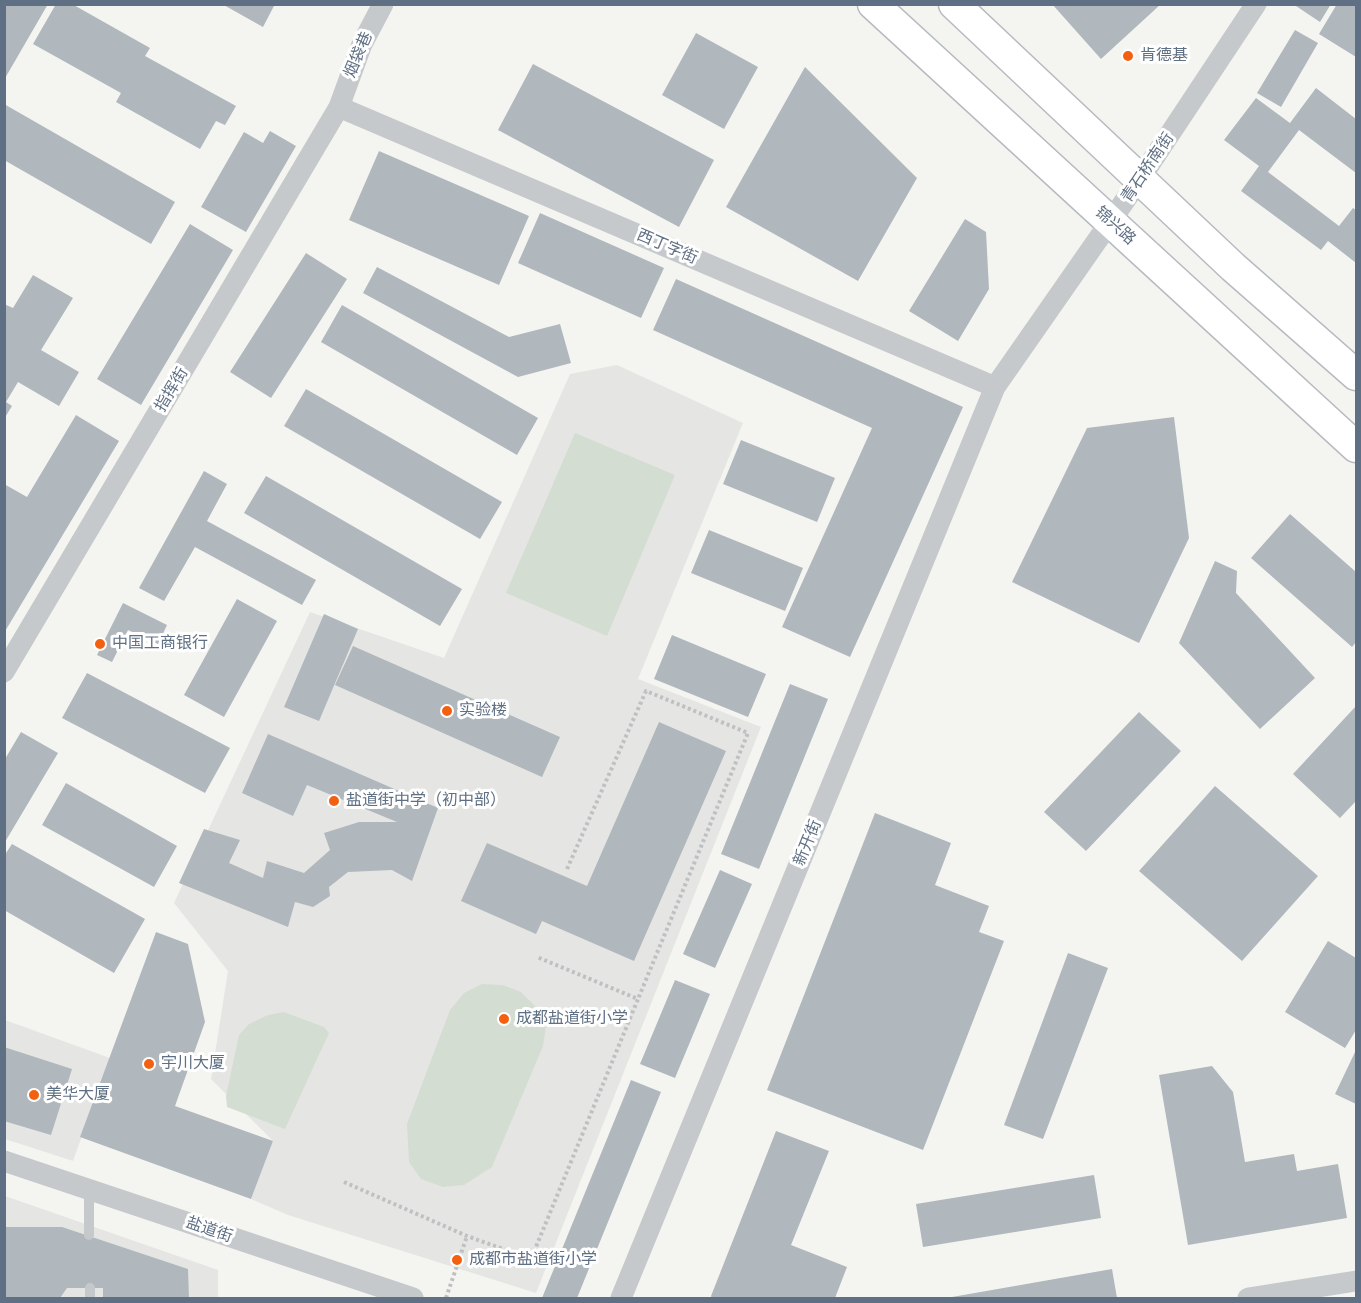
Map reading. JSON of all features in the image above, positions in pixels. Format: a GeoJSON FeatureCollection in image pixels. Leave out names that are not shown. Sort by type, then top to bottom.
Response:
{"type":"FeatureCollection","features":[{"type":"Feature","properties":{"kind":"main road","name":"锦兴路"},"geometry":{"type":"LineString","coordinates":[[873,4],[1356,447]]}},
{"type":"Feature","properties":{"kind":"main road"},"geometry":{"type":"LineString","coordinates":[[954,4],[1233,267],[1356,375]]}},
{"type":"Feature","properties":{"kind":"street","name":"烟袋巷"},"geometry":{"type":"LineString","coordinates":[[339,107],[362,44],[383,4]]}},
{"type":"Feature","properties":{"kind":"street","name":"青石桥南街"},"geometry":{"type":"LineString","coordinates":[[995,387],[1111,222],[1256,4]]}},
{"type":"Feature","properties":{"kind":"street","name":"西丁字街"},"geometry":{"type":"LineString","coordinates":[[339,107],[995,387]]}},
{"type":"Feature","properties":{"kind":"street","name":"指挥街"},"geometry":{"type":"LineString","coordinates":[[4,672],[339,107]]}},
{"type":"Feature","properties":{"kind":"street","name":"新开街"},"geometry":{"type":"LineString","coordinates":[[621,1299],[995,387]]}},
{"type":"Feature","properties":{"kind":"street","name":"盐道街"},"geometry":{"type":"LineString","coordinates":[[4,1161],[413,1299]]}},
{"type":"Feature","properties":{"kind":"street"},"geometry":{"type":"LineString","coordinates":[[1248,1299],[1356,1281]]}},
{"type":"Feature","properties":{"kind":"lane"},"geometry":{"type":"LineString","coordinates":[[88,1235],[89,1190]]}},
{"type":"Feature","properties":{"kind":"path"},"geometry":{"type":"LineString","coordinates":[[344,1182],[467,1236],[531,1259],[748,733],[646,691],[567,869]]}},
{"type":"Feature","properties":{"kind":"path"},"geometry":{"type":"LineString","coordinates":[[537,957],[638,999]]}},
{"type":"Feature","properties":{"kind":"path"},"geometry":{"type":"LineString","coordinates":[[446,1299],[467,1236]]}},
{"type":"Feature","properties":{"kind":"shaded area"},"geometry":{"type":"Polygon","coordinates":[[[617,365],[743,423],[638,679],[761,727],[536,1293],[288,1215],[251,1199],[273,1141],[211,1079],[228,971],[174,903],[310,612],[444,658],[570,374],[617,365]]]}},
{"type":"Feature","properties":{"kind":"shaded area"},"geometry":{"type":"Polygon","coordinates":[[[575,433],[675,475],[607,636],[506,593],[575,433]]]}},
{"type":"Feature","properties":{"kind":"shaded area"},"geometry":{"type":"Polygon","coordinates":[[[482,984],[503,985],[521,992],[536,1007],[546,1026],[543,1046],[492,1167],[464,1185],[443,1187],[421,1179],[409,1162],[407,1124],[450,1010],[464,993],[482,984]]]}},
{"type":"Feature","properties":{"kind":"shaded area"},"geometry":{"type":"Polygon","coordinates":[[[284,1012],[324,1027],[329,1033],[285,1129],[227,1107],[226,1096],[239,1035],[249,1024],[268,1015],[284,1012]]]}},
{"type":"Feature","properties":{"kind":"shaded area"},"geometry":{"type":"Polygon","coordinates":[[[5,1020],[110,1058],[73,1161],[5,1139],[5,1020]]]}},
{"type":"Feature","properties":{"kind":"shaded area"},"geometry":{"type":"Polygon","coordinates":[[[5,1196],[218,1270],[218,1298],[5,1298],[5,1196]]]}},
{"type":"Feature","properties":{"kind":"building"},"geometry":{"type":"Polygon","coordinates":[[[4,4],[48,4],[4,80],[4,4]]]}},
{"type":"Feature","properties":{"kind":"building"},"geometry":{"type":"Polygon","coordinates":[[[56,4],[72,4],[150,48],[145,56],[236,106],[225,125],[216,121],[200,149],[116,102],[121,93],[33,44],[56,4]]]}},
{"type":"Feature","properties":{"kind":"building"},"geometry":{"type":"Polygon","coordinates":[[[222,4],[275,4],[263,27],[222,4]]]}},
{"type":"Feature","properties":{"kind":"building"},"geometry":{"type":"Polygon","coordinates":[[[1052,4],[1161,4],[1101,59],[1052,4]]]}},
{"type":"Feature","properties":{"kind":"building"},"geometry":{"type":"Polygon","coordinates":[[[1293,4],[1331,4],[1320,22],[1293,4]]]}},
{"type":"Feature","properties":{"kind":"building"},"geometry":{"type":"Polygon","coordinates":[[[1337,4],[1356,4],[1356,57],[1319,34],[1337,4]]]}},
{"type":"Feature","properties":{"kind":"building"},"geometry":{"type":"Polygon","coordinates":[[[1295,30],[1318,43],[1281,107],[1257,93],[1295,30]]]}},
{"type":"Feature","properties":{"kind":"building"},"geometry":{"type":"Polygon","coordinates":[[[696,33],[758,67],[724,129],[662,95],[696,33]]]}},
{"type":"Feature","properties":{"kind":"building"},"geometry":{"type":"Polygon","coordinates":[[[533,64],[714,160],[679,227],[498,130],[533,64]]]}},
{"type":"Feature","properties":{"kind":"building"},"geometry":{"type":"Polygon","coordinates":[[[805,67],[917,178],[858,281],[726,207],[805,67]]]}},
{"type":"Feature","properties":{"kind":"building"},"geometry":{"type":"Polygon","coordinates":[[[1316,88],[1356,119],[1356,173],[1299,130],[1268,172],[1339,226],[1353,208],[1356,210],[1356,263],[1328,241],[1321,250],[1241,191],[1259,166],[1224,140],[1256,98],[1290,123],[1316,88]]]}},
{"type":"Feature","properties":{"kind":"building"},"geometry":{"type":"Polygon","coordinates":[[[4,104],[175,202],[151,244],[4,160],[4,104]]]}},
{"type":"Feature","properties":{"kind":"building"},"geometry":{"type":"Polygon","coordinates":[[[270,131],[296,146],[246,232],[201,207],[244,132],[263,143],[270,131]]]}},
{"type":"Feature","properties":{"kind":"building"},"geometry":{"type":"Polygon","coordinates":[[[379,151],[529,216],[499,285],[349,220],[379,151]]]}},
{"type":"Feature","properties":{"kind":"building"},"geometry":{"type":"Polygon","coordinates":[[[540,213],[664,268],[641,318],[518,263],[540,213]]]}},
{"type":"Feature","properties":{"kind":"building"},"geometry":{"type":"Polygon","coordinates":[[[965,219],[986,232],[989,289],[958,341],[909,311],[965,219]]]}},
{"type":"Feature","properties":{"kind":"building"},"geometry":{"type":"Polygon","coordinates":[[[190,224],[233,250],[141,405],[97,379],[190,224]]]}},
{"type":"Feature","properties":{"kind":"building"},"geometry":{"type":"Polygon","coordinates":[[[306,253],[347,279],[271,398],[230,372],[306,253]]]}},
{"type":"Feature","properties":{"kind":"building"},"geometry":{"type":"Polygon","coordinates":[[[377,267],[509,337],[560,324],[571,363],[518,377],[363,293],[377,267]]]}},
{"type":"Feature","properties":{"kind":"building"},"geometry":{"type":"Polygon","coordinates":[[[33,275],[73,298],[41,350],[79,372],[59,406],[18,382],[6,402],[12,406],[4,419],[4,304],[13,308],[33,275]]]}},
{"type":"Feature","properties":{"kind":"building"},"geometry":{"type":"Polygon","coordinates":[[[676,279],[963,407],[850,657],[782,627],[872,428],[653,330],[676,279]]]}},
{"type":"Feature","properties":{"kind":"building"},"geometry":{"type":"Polygon","coordinates":[[[342,305],[538,418],[517,455],[321,342],[342,305]]]}},
{"type":"Feature","properties":{"kind":"building"},"geometry":{"type":"Polygon","coordinates":[[[306,389],[502,502],[480,539],[284,426],[306,389]]]}},
{"type":"Feature","properties":{"kind":"building"},"geometry":{"type":"Polygon","coordinates":[[[76,415],[119,441],[4,633],[4,484],[27,497],[76,415]]]}},
{"type":"Feature","properties":{"kind":"building"},"geometry":{"type":"Polygon","coordinates":[[[1174,417],[1189,538],[1139,643],[1012,582],[1087,428],[1174,417]]]}},
{"type":"Feature","properties":{"kind":"building"},"geometry":{"type":"Polygon","coordinates":[[[741,440],[835,478],[817,522],[723,484],[741,440]]]}},
{"type":"Feature","properties":{"kind":"building"},"geometry":{"type":"Polygon","coordinates":[[[204,471],[227,484],[207,521],[316,580],[302,605],[195,547],[164,601],[139,588],[204,471]]]}},
{"type":"Feature","properties":{"kind":"building"},"geometry":{"type":"Polygon","coordinates":[[[266,476],[462,589],[440,626],[244,513],[266,476]]]}},
{"type":"Feature","properties":{"kind":"building"},"geometry":{"type":"Polygon","coordinates":[[[1290,514],[1356,572],[1356,642],[1352,647],[1251,558],[1290,514]]]}},
{"type":"Feature","properties":{"kind":"building"},"geometry":{"type":"Polygon","coordinates":[[[709,530],[803,568],[785,611],[691,573],[709,530]]]}},
{"type":"Feature","properties":{"kind":"building"},"geometry":{"type":"Polygon","coordinates":[[[1215,561],[1237,571],[1236,593],[1315,678],[1260,729],[1179,643],[1215,561]]]}},
{"type":"Feature","properties":{"kind":"building"},"geometry":{"type":"Polygon","coordinates":[[[237,599],[277,621],[224,717],[184,695],[237,599]]]}},
{"type":"Feature","properties":{"kind":"building"},"geometry":{"type":"Polygon","coordinates":[[[123,603],[167,625],[158,644],[128,630],[112,662],[97,655],[123,603]]]}},
{"type":"Feature","properties":{"kind":"building"},"geometry":{"type":"Polygon","coordinates":[[[324,614],[358,629],[319,721],[284,707],[324,614]]]}},
{"type":"Feature","properties":{"kind":"building"},"geometry":{"type":"Polygon","coordinates":[[[672,635],[766,674],[748,717],[654,679],[672,635]]]}},
{"type":"Feature","properties":{"kind":"building","name":"实验楼"},"geometry":{"type":"Polygon","coordinates":[[[353,646],[560,737],[542,777],[335,685],[353,646]]]}},
{"type":"Feature","properties":{"kind":"building"},"geometry":{"type":"Polygon","coordinates":[[[87,673],[230,748],[205,793],[62,718],[87,673]]]}},
{"type":"Feature","properties":{"kind":"building"},"geometry":{"type":"Polygon","coordinates":[[[790,684],[828,699],[759,869],[721,854],[790,684]]]}},
{"type":"Feature","properties":{"kind":"building"},"geometry":{"type":"Polygon","coordinates":[[[1356,706],[1356,801],[1340,818],[1293,774],[1356,706]]]}},
{"type":"Feature","properties":{"kind":"building"},"geometry":{"type":"Polygon","coordinates":[[[1139,712],[1181,751],[1086,851],[1044,812],[1139,712]]]}},
{"type":"Feature","properties":{"kind":"building"},"geometry":{"type":"Polygon","coordinates":[[[659,722],[726,751],[634,961],[542,921],[536,934],[461,901],[487,843],[587,886],[659,722]]]}},
{"type":"Feature","properties":{"kind":"building"},"geometry":{"type":"Polygon","coordinates":[[[21,732],[58,753],[5,842],[5,759],[21,732]]]}},
{"type":"Feature","properties":{"kind":"building"},"geometry":{"type":"Polygon","coordinates":[[[268,734],[438,808],[412,881],[392,870],[348,872],[329,887],[330,896],[313,907],[295,902],[288,927],[179,883],[204,829],[240,840],[229,863],[263,878],[267,861],[304,873],[330,850],[324,833],[359,822],[397,822],[307,785],[293,816],[242,793],[268,734]]]}},
{"type":"Feature","properties":{"kind":"building"},"geometry":{"type":"Polygon","coordinates":[[[66,783],[177,846],[154,887],[42,825],[66,783]]]}},
{"type":"Feature","properties":{"kind":"building"},"geometry":{"type":"Polygon","coordinates":[[[1215,786],[1318,876],[1242,961],[1139,871],[1215,786]]]}},
{"type":"Feature","properties":{"kind":"building"},"geometry":{"type":"Polygon","coordinates":[[[875,813],[951,843],[935,885],[989,906],[979,932],[1004,941],[923,1150],[767,1090],[875,813]]]}},
{"type":"Feature","properties":{"kind":"building"},"geometry":{"type":"Polygon","coordinates":[[[12,844],[145,919],[114,973],[4,910],[4,856],[12,844]]]}},
{"type":"Feature","properties":{"kind":"building"},"geometry":{"type":"Polygon","coordinates":[[[720,870],[752,884],[715,968],[683,954],[720,870]]]}},
{"type":"Feature","properties":{"kind":"building","name":"宇川大厦"},"geometry":{"type":"Polygon","coordinates":[[[156,932],[188,944],[205,1022],[175,1106],[273,1141],[251,1199],[80,1137],[156,932]]]}},
{"type":"Feature","properties":{"kind":"building"},"geometry":{"type":"Polygon","coordinates":[[[1328,941],[1356,958],[1356,1030],[1345,1048],[1285,1012],[1328,941]]]}},
{"type":"Feature","properties":{"kind":"building"},"geometry":{"type":"Polygon","coordinates":[[[1068,953],[1108,968],[1043,1139],[1004,1125],[1068,953]]]}},
{"type":"Feature","properties":{"kind":"building"},"geometry":{"type":"Polygon","coordinates":[[[675,980],[710,994],[675,1078],[640,1064],[675,980]]]}},
{"type":"Feature","properties":{"kind":"building","name":"美华大厦"},"geometry":{"type":"Polygon","coordinates":[[[4,1047],[72,1069],[51,1135],[4,1121],[4,1047]]]}},
{"type":"Feature","properties":{"kind":"building"},"geometry":{"type":"Polygon","coordinates":[[[1356,1050],[1356,1104],[1335,1094],[1356,1050]]]}},
{"type":"Feature","properties":{"kind":"building"},"geometry":{"type":"Polygon","coordinates":[[[1212,1066],[1233,1092],[1245,1162],[1294,1154],[1297,1171],[1338,1164],[1347,1218],[1188,1245],[1159,1075],[1212,1066]]]}},
{"type":"Feature","properties":{"kind":"building"},"geometry":{"type":"Polygon","coordinates":[[[631,1080],[661,1092],[577,1298],[542,1298],[631,1080]]]}},
{"type":"Feature","properties":{"kind":"building"},"geometry":{"type":"Polygon","coordinates":[[[776,1131],[829,1151],[791,1245],[847,1267],[835,1298],[712,1298],[711,1296],[776,1131]]]}},
{"type":"Feature","properties":{"kind":"building"},"geometry":{"type":"Polygon","coordinates":[[[1094,1175],[1101,1218],[923,1247],[916,1204],[1094,1175]]]}},
{"type":"Feature","properties":{"kind":"building"},"geometry":{"type":"Polygon","coordinates":[[[4,1227],[62,1227],[188,1269],[189,1298],[103,1298],[103,1288],[67,1288],[60,1298],[4,1298],[4,1227]]]}},
{"type":"Feature","properties":{"kind":"building"},"geometry":{"type":"Polygon","coordinates":[[[1112,1269],[1117,1298],[952,1298],[952,1297],[1112,1269]]]}},
{"type":"Feature","properties":{"kind":"place","name":"肯德基"},"geometry":{"type":"Point","coordinates":[1128,56]}},
{"type":"Feature","properties":{"kind":"place","name":"中国工商银行"},"geometry":{"type":"Point","coordinates":[100,644]}},
{"type":"Feature","properties":{"kind":"place","name":"实验楼"},"geometry":{"type":"Point","coordinates":[447,711]}},
{"type":"Feature","properties":{"kind":"place","name":"盐道街中学（初中部）"},"geometry":{"type":"Point","coordinates":[334,801]}},
{"type":"Feature","properties":{"kind":"place","name":"成都盐道街小学"},"geometry":{"type":"Point","coordinates":[504,1019]}},
{"type":"Feature","properties":{"kind":"place","name":"宇川大厦"},"geometry":{"type":"Point","coordinates":[149,1064]}},
{"type":"Feature","properties":{"kind":"place","name":"美华大厦"},"geometry":{"type":"Point","coordinates":[34,1095]}},
{"type":"Feature","properties":{"kind":"place","name":"成都市盐道街小学"},"geometry":{"type":"Point","coordinates":[457,1260]}}]}
